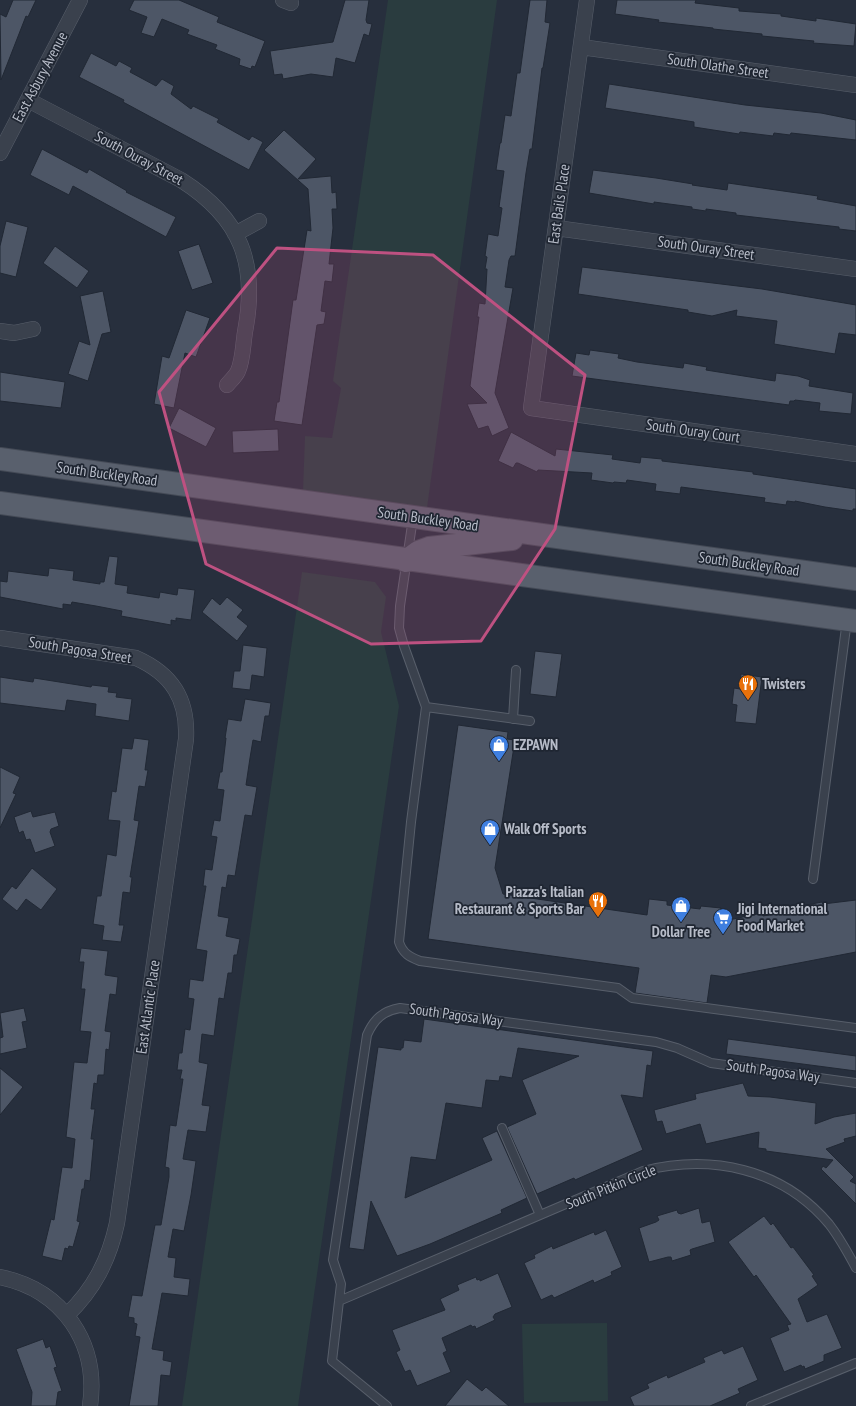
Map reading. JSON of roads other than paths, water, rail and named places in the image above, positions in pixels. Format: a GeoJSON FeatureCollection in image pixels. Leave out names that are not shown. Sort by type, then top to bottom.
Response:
{"type":"FeatureCollection","features":[{"type":"Feature","properties":{"kind":"main road","name":"South Buckley Road"},"geometry":{"type":"LineString","coordinates":[[0,459],[856,579]]}},
{"type":"Feature","properties":{"kind":"main road"},"geometry":{"type":"LineString","coordinates":[[0,474],[57,467]]}},
{"type":"Feature","properties":{"kind":"main road"},"geometry":{"type":"LineString","coordinates":[[0,503],[406,561],[852,621]]}},
{"type":"Feature","properties":{"kind":"main road"},"geometry":{"type":"LineString","coordinates":[[406,561],[418,552],[429,548],[546,536]]}},
{"type":"Feature","properties":{"kind":"street","name":"East Asbury Avenue"},"geometry":{"type":"LineString","coordinates":[[0,153],[80,0]]}},
{"type":"Feature","properties":{"kind":"street","name":"East Bails Place"},"geometry":{"type":"LineString","coordinates":[[530,408],[587,0]]}},
{"type":"Feature","properties":{"kind":"street","name":"South Olathe Street"},"geometry":{"type":"LineString","coordinates":[[581,47],[856,85]]}},
{"type":"Feature","properties":{"kind":"street","name":"South Ouray Street"},"geometry":{"type":"LineString","coordinates":[[28,100],[181,180],[198,191],[213,204],[226,220],[235,234],[247,266],[250,286],[250,306],[238,371],[227,385]]}},
{"type":"Feature","properties":{"kind":"street"},"geometry":{"type":"LineString","coordinates":[[235,234],[259,221]]}},
{"type":"Feature","properties":{"kind":"street","name":"South Ouray Street"},"geometry":{"type":"LineString","coordinates":[[556,228],[856,269]]}},
{"type":"Feature","properties":{"kind":"street"},"geometry":{"type":"LineString","coordinates":[[0,331],[14,333],[33,329]]}},
{"type":"Feature","properties":{"kind":"street","name":"South Ouray Court"},"geometry":{"type":"LineString","coordinates":[[530,408],[856,454]]}},
{"type":"Feature","properties":{"kind":"street","name":"South Pagosa Street"},"geometry":{"type":"LineString","coordinates":[[0,638],[136,658],[150,664],[165,676],[174,686]]}},
{"type":"Feature","properties":{"kind":"street","name":"East Atlantic Place"},"geometry":{"type":"LineString","coordinates":[[67,1315],[92,1287],[103,1268],[112,1246],[117,1224],[186,739],[186,716],[182,701],[174,686]]}},
{"type":"Feature","properties":{"kind":"street"},"geometry":{"type":"LineString","coordinates":[[0,1278],[21,1283],[42,1293],[67,1315],[85,1345],[91,1367],[93,1390],[90,1406]]}},
{"type":"Feature","properties":{"kind":"lane"},"geometry":{"type":"LineString","coordinates":[[413,517],[400,606],[399,628],[413,673],[426,707],[411,822],[399,942],[402,950],[409,956],[420,961],[618,988],[632,998],[856,1028]]}},
{"type":"Feature","properties":{"kind":"lane"},"geometry":{"type":"LineString","coordinates":[[813,879],[852,621]]}},
{"type":"Feature","properties":{"kind":"lane"},"geometry":{"type":"LineString","coordinates":[[513,719],[516,670]]}},
{"type":"Feature","properties":{"kind":"lane"},"geometry":{"type":"LineString","coordinates":[[426,707],[530,722]]}},
{"type":"Feature","properties":{"kind":"lane","name":"South Pagosa Way"},"geometry":{"type":"LineString","coordinates":[[387,1406],[332,1361],[341,1284],[333,1260],[367,1035],[371,1025],[379,1016],[389,1010],[400,1008],[656,1042],[677,1048],[711,1063],[856,1083]]}},
{"type":"Feature","properties":{"kind":"lane"},"geometry":{"type":"LineString","coordinates":[[502,1128],[540,1215]]}},
{"type":"Feature","properties":{"kind":"lane","name":"South Pitkin Circle"},"geometry":{"type":"LineString","coordinates":[[339,1301],[643,1172],[664,1166],[689,1163],[715,1164],[742,1169],[768,1178],[791,1191],[810,1205],[828,1224],[842,1242],[856,1268]]}},
{"type":"Feature","properties":{"kind":"lane"},"geometry":{"type":"LineString","coordinates":[[752,1406],[856,1363]]}},
{"type":"Feature","properties":{"kind":"place","name":"Twisters"},"geometry":{"type":"Point","coordinates":[748,701]}},
{"type":"Feature","properties":{"kind":"place","name":"EZPAWN"},"geometry":{"type":"Point","coordinates":[499,762]}},
{"type":"Feature","properties":{"kind":"place","name":"Walk Off Sports"},"geometry":{"type":"Point","coordinates":[490,846]}},
{"type":"Feature","properties":{"kind":"place","name":"Piazza's Italian Restaurant & Sports Bar"},"geometry":{"type":"Point","coordinates":[598,918]}},
{"type":"Feature","properties":{"kind":"place","name":"Dollar Tree"},"geometry":{"type":"Point","coordinates":[681,923]}},
{"type":"Feature","properties":{"kind":"place","name":"Jigi International Food Market"},"geometry":{"type":"Point","coordinates":[723,935]}}]}
